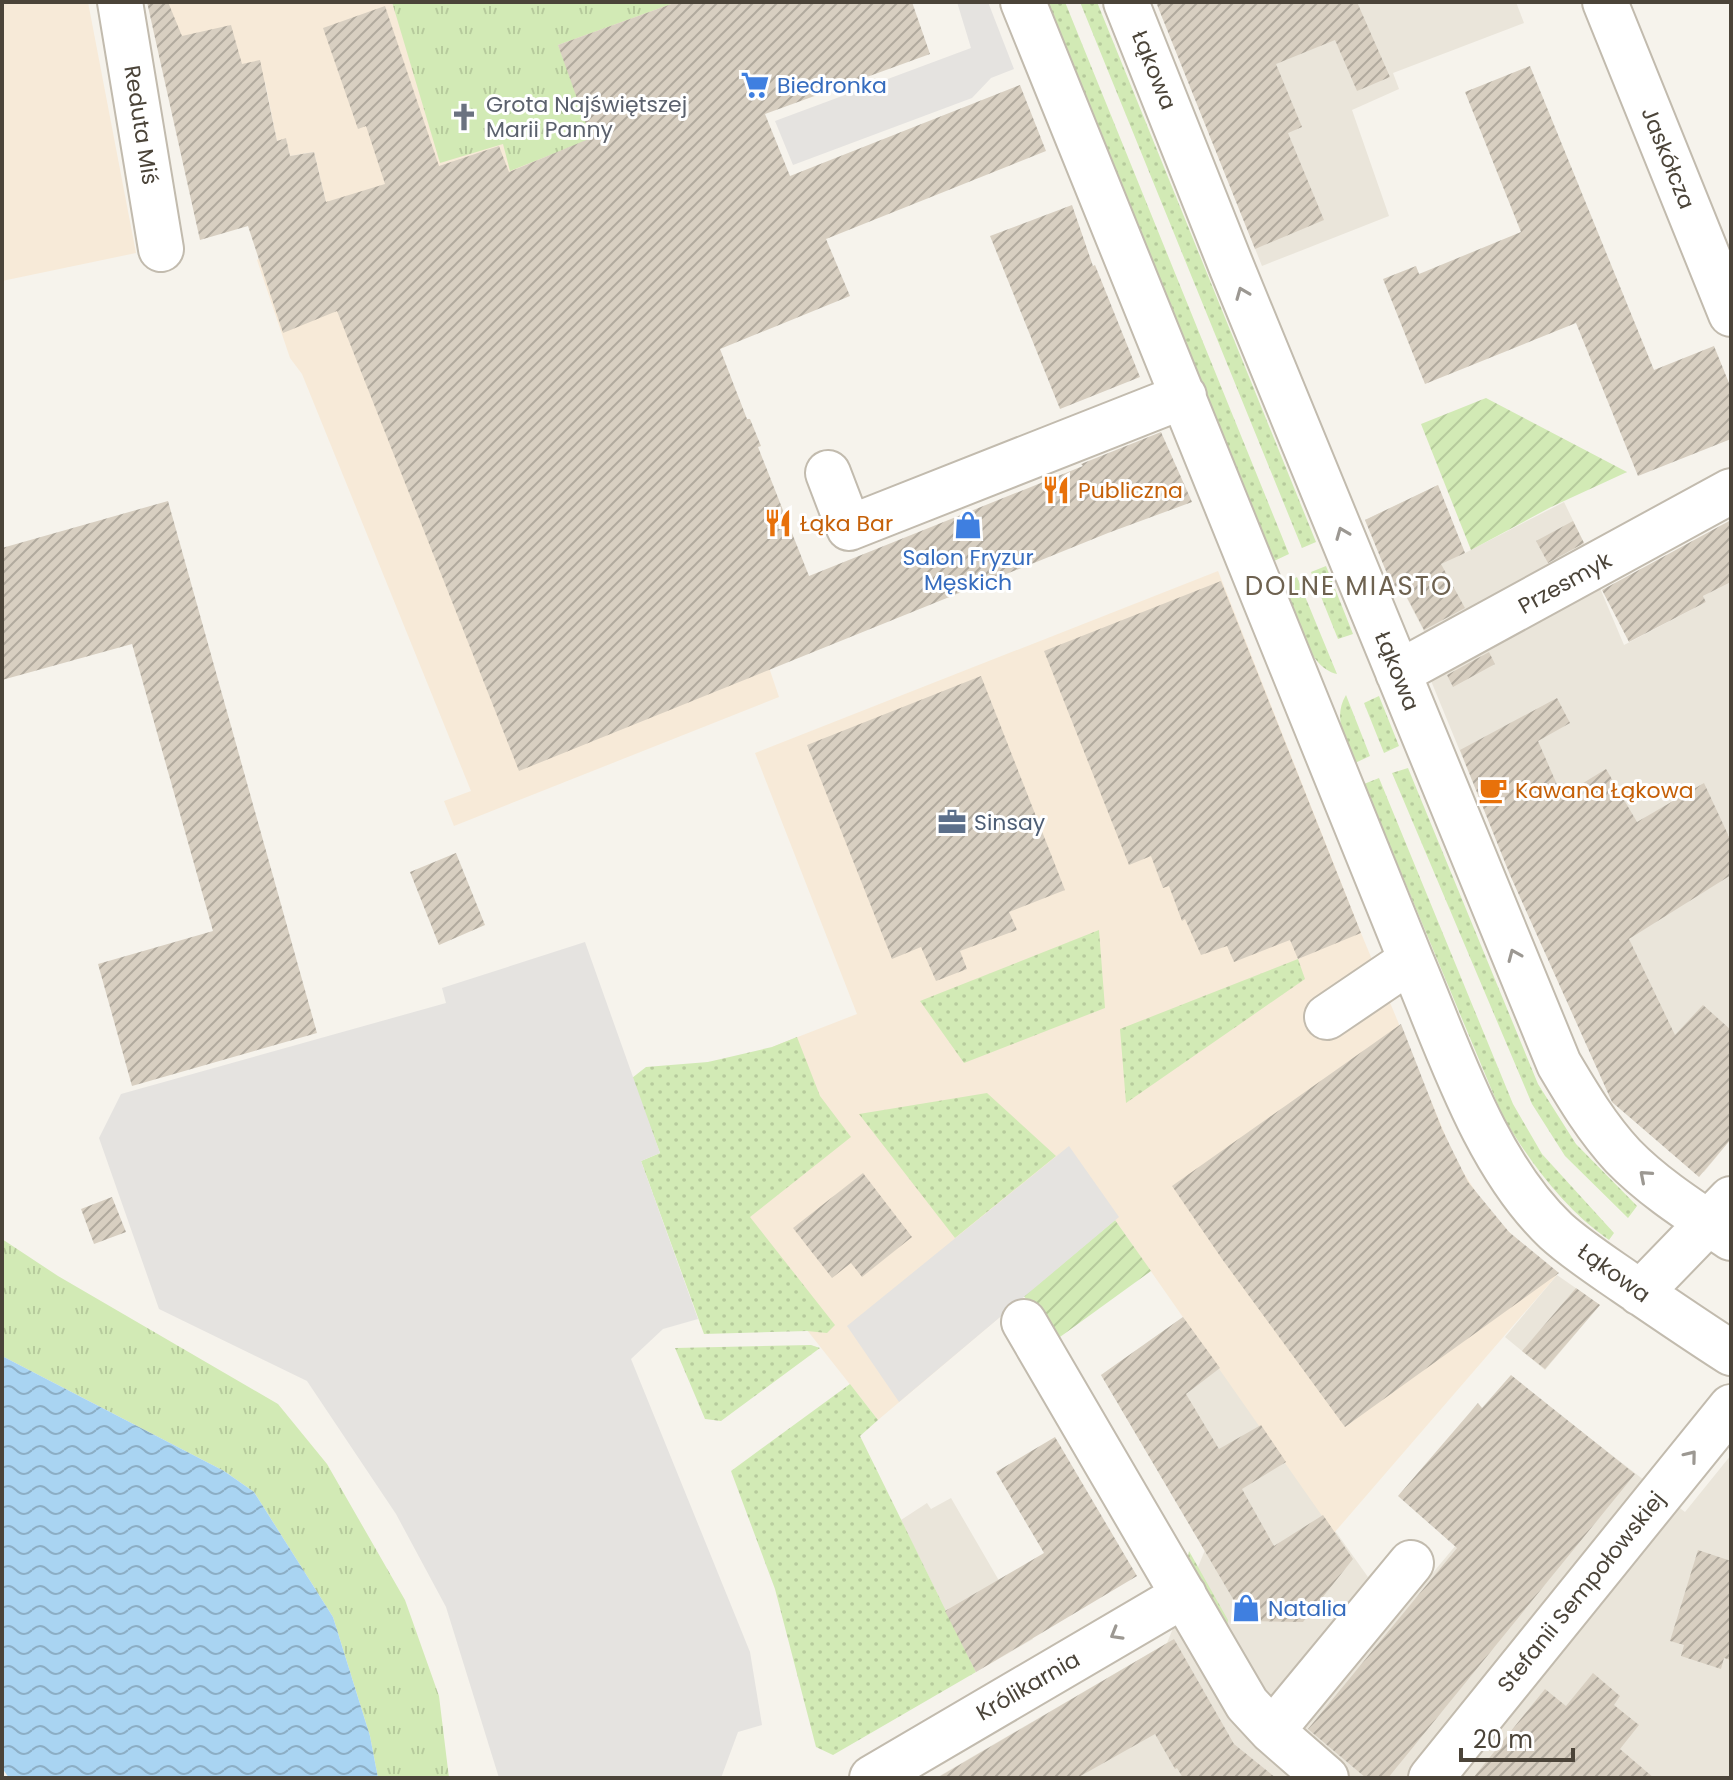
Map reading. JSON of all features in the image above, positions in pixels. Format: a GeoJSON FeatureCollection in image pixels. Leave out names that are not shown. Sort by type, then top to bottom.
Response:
{"type":"FeatureCollection","features":[{"type":"Feature","properties":{"kind":"street","name":"Reduta Miś"},"geometry":{"type":"LineString","coordinates":[[120,2],[161,249]]}},
{"type":"Feature","properties":{"kind":"street","name":"Łąkowa"},"geometry":{"type":"LineString","coordinates":[[1023,2],[1411,960],[1477,1114],[1502,1164],[1556,1231],[1640,1293],[1731,1353]]}},
{"type":"Feature","properties":{"kind":"street","name":"Łąkowa"},"geometry":{"type":"LineString","coordinates":[[1126,2],[1559,1064],[1588,1112],[1623,1156],[1661,1189],[1723,1220]]}},
{"type":"Feature","properties":{"kind":"street","name":"Jaskółcza"},"geometry":{"type":"LineString","coordinates":[[1605,2],[1731,314]]}},
{"type":"Feature","properties":{"kind":"street"},"geometry":{"type":"LineString","coordinates":[[828,473],[849,528],[1184,396]]}},
{"type":"Feature","properties":{"kind":"street","name":"Przesmyk"},"geometry":{"type":"LineString","coordinates":[[1398,673],[1731,491]]}},
{"type":"Feature","properties":{"kind":"street"},"geometry":{"type":"LineString","coordinates":[[1327,1017],[1411,960]]}},
{"type":"Feature","properties":{"kind":"street"},"geometry":{"type":"LineString","coordinates":[[1640,1293],[1723,1220]]}},
{"type":"Feature","properties":{"kind":"street"},"geometry":{"type":"LineString","coordinates":[[1024,1322],[1247,1704],[1272,1731],[1326,1778]]}},
{"type":"Feature","properties":{"kind":"street","name":"Stefanii Sempołowskiej"},"geometry":{"type":"LineString","coordinates":[[1431,1778],[1731,1407]]}},
{"type":"Feature","properties":{"kind":"street"},"geometry":{"type":"LineString","coordinates":[[1272,1731],[1411,1563]]}},
{"type":"Feature","properties":{"kind":"street","name":"Królikarnia"},"geometry":{"type":"LineString","coordinates":[[872,1778],[1184,1595]]}},
{"type":"Feature","properties":{"kind":"shaded area"},"geometry":{"type":"Polygon","coordinates":[[[2,2],[88,2],[136,253],[2,281],[2,2]]]}},
{"type":"Feature","properties":{"kind":"shaded area"},"geometry":{"type":"Polygon","coordinates":[[[148,2],[813,2],[574,91],[779,697],[454,826],[444,801],[471,791],[302,374],[290,358],[257,260],[326,202],[314,152],[290,156],[286,139],[277,141],[265,82],[171,104],[148,2]]]}},
{"type":"Feature","properties":{"kind":"shaded area"},"geometry":{"type":"Polygon","coordinates":[[[957,2],[988,2],[1014,69],[991,78],[972,98],[793,165],[775,121],[971,48],[957,2]]]}},
{"type":"Feature","properties":{"kind":"shaded area"},"geometry":{"type":"Polygon","coordinates":[[[1156,2],[1516,2],[1524,23],[1393,73],[1399,89],[1352,110],[1389,216],[1262,266],[1156,2]]]}},
{"type":"Feature","properties":{"kind":"shaded area"},"geometry":{"type":"Polygon","coordinates":[[[1438,485],[1465,553],[1564,502],[1590,555],[1429,641],[1400,585],[1393,588],[1365,520],[1438,485]]]}},
{"type":"Feature","properties":{"kind":"shaded area"},"geometry":{"type":"Polygon","coordinates":[[[1218,571],[1361,933],[1456,1161],[1483,1203],[1509,1232],[1557,1275],[1334,1533],[1115,1220],[878,1420],[710,1207],[772,1047],[857,1014],[755,753],[1218,571]]]}},
{"type":"Feature","properties":{"kind":"shaded area"},"geometry":{"type":"Polygon","coordinates":[[[1597,581],[1624,645],[1706,602],[1703,596],[1731,582],[1731,833],[1713,847],[1731,867],[1731,1139],[1704,1172],[1695,1173],[1613,1103],[1517,890],[1427,671],[1597,581]]]}},
{"type":"Feature","properties":{"kind":"shaded area"},"geometry":{"type":"Polygon","coordinates":[[[585,942],[660,1153],[641,1161],[698,1319],[663,1329],[631,1359],[750,1652],[762,1725],[738,1732],[721,1778],[499,1778],[446,1607],[396,1514],[307,1381],[159,1309],[99,1138],[121,1094],[446,1003],[442,988],[585,942]]]}},
{"type":"Feature","properties":{"kind":"shaded area"},"geometry":{"type":"Polygon","coordinates":[[[1069,1146],[1119,1217],[899,1402],[847,1326],[1069,1146]]]}},
{"type":"Feature","properties":{"kind":"shaded area"},"geometry":{"type":"Polygon","coordinates":[[[1557,1275],[1600,1305],[1545,1370],[1505,1337],[1557,1275]]]}},
{"type":"Feature","properties":{"kind":"shaded area"},"geometry":{"type":"Polygon","coordinates":[[[1183,1317],[1368,1577],[1394,1547],[1431,1575],[1563,1417],[1685,1512],[1731,1455],[1731,1778],[936,1778],[1167,1643],[1205,1550],[1101,1375],[1183,1317]]]}},
{"type":"Feature","properties":{"kind":"shaded area"},"geometry":{"type":"Polygon","coordinates":[[[951,1498],[1033,1639],[976,1672],[901,1520],[927,1503],[931,1509],[951,1498]]]}},
{"type":"Feature","properties":{"kind":"green space"},"geometry":{"type":"Polygon","coordinates":[[[392,2],[677,2],[558,45],[593,138],[510,171],[503,144],[440,163],[392,2]]]}},
{"type":"Feature","properties":{"kind":"green space"},"geometry":{"type":"Polygon","coordinates":[[[1047,2],[1065,2],[1289,554],[1274,561],[1047,2]]]}},
{"type":"Feature","properties":{"kind":"green space"},"geometry":{"type":"Polygon","coordinates":[[[1080,2],[1097,2],[1316,542],[1302,548],[1080,2]]]}},
{"type":"Feature","properties":{"kind":"green space"},"geometry":{"type":"Polygon","coordinates":[[[1486,398],[1627,472],[1551,507],[1471,550],[1421,424],[1486,398]]]}},
{"type":"Feature","properties":{"kind":"green space"},"geometry":{"type":"Polygon","coordinates":[[[1326,566],[1353,634],[1338,639],[1311,572],[1326,566]]]}},
{"type":"Feature","properties":{"kind":"green space"},"geometry":{"type":"Polygon","coordinates":[[[1297,577],[1337,674],[1317,661],[1302,636],[1283,584],[1297,577]]]}},
{"type":"Feature","properties":{"kind":"green space"},"geometry":{"type":"Polygon","coordinates":[[[1346,695],[1370,756],[1355,763],[1340,721],[1346,695]]]}},
{"type":"Feature","properties":{"kind":"green space"},"geometry":{"type":"Polygon","coordinates":[[[1379,696],[1399,746],[1384,753],[1364,703],[1379,696]]]}},
{"type":"Feature","properties":{"kind":"green space"},"geometry":{"type":"Polygon","coordinates":[[[1408,768],[1538,1084],[1576,1144],[1637,1206],[1628,1218],[1565,1156],[1532,1104],[1392,773],[1408,768]]]}},
{"type":"Feature","properties":{"kind":"green space"},"geometry":{"type":"Polygon","coordinates":[[[1379,778],[1513,1104],[1542,1154],[1614,1233],[1609,1240],[1577,1214],[1549,1184],[1503,1117],[1364,784],[1379,778]]]}},
{"type":"Feature","properties":{"kind":"green space"},"geometry":{"type":"Polygon","coordinates":[[[1099,930],[1105,1008],[964,1063],[920,1001],[1099,930]]]}},
{"type":"Feature","properties":{"kind":"green space"},"geometry":{"type":"Polygon","coordinates":[[[1298,959],[1305,979],[1126,1103],[1120,1029],[1298,959]]]}},
{"type":"Feature","properties":{"kind":"green space"},"geometry":{"type":"Polygon","coordinates":[[[797,1037],[820,1096],[851,1137],[750,1217],[835,1325],[827,1333],[704,1334],[641,1161],[660,1153],[632,1078],[646,1067],[708,1062],[772,1047],[797,1037]]]}},
{"type":"Feature","properties":{"kind":"green space"},"geometry":{"type":"Polygon","coordinates":[[[987,1093],[1056,1156],[955,1238],[859,1114],[987,1093]]]}},
{"type":"Feature","properties":{"kind":"green space"},"geometry":{"type":"Polygon","coordinates":[[[1115,1220],[1151,1271],[1053,1342],[1024,1296],[1115,1220]]]}},
{"type":"Feature","properties":{"kind":"green space"},"geometry":{"type":"Polygon","coordinates":[[[2,1239],[58,1276],[278,1404],[327,1464],[405,1600],[439,1696],[449,1778],[378,1778],[370,1736],[333,1617],[254,1492],[224,1471],[2,1356],[2,1239]]]}},
{"type":"Feature","properties":{"kind":"green space"},"geometry":{"type":"Polygon","coordinates":[[[811,1345],[820,1348],[721,1421],[705,1419],[675,1348],[811,1345]]]}},
{"type":"Feature","properties":{"kind":"green space"},"geometry":{"type":"Polygon","coordinates":[[[850,1384],[878,1420],[860,1436],[976,1672],[833,1755],[816,1747],[775,1589],[731,1471],[850,1384]]]}},
{"type":"Feature","properties":{"kind":"green space"},"geometry":{"type":"Polygon","coordinates":[[[1189,1551],[1228,1620],[1227,1627],[1186,1567],[1189,1551]]]}},
{"type":"Feature","properties":{"kind":"water"},"geometry":{"type":"Polygon","coordinates":[[[2,1356],[224,1471],[254,1492],[333,1617],[370,1736],[378,1778],[9,1778],[2,1768],[2,1356]]]}},
{"type":"Feature","properties":{"kind":"building"},"geometry":{"type":"Polygon","coordinates":[[[147,2],[168,2],[182,36],[231,25],[242,64],[260,60],[277,141],[286,138],[290,156],[314,152],[326,202],[385,184],[366,126],[358,129],[323,28],[385,6],[439,166],[499,146],[509,172],[591,138],[558,45],[677,2],[912,2],[930,54],[765,114],[790,176],[1020,85],[1046,151],[826,239],[850,296],[720,349],[761,446],[758,447],[809,576],[1161,432],[1192,502],[519,771],[337,311],[283,333],[248,226],[200,240],[147,2]]]}},
{"type":"Feature","properties":{"kind":"building"},"geometry":{"type":"Polygon","coordinates":[[[1156,2],[1357,2],[1390,77],[1357,91],[1335,40],[1276,64],[1302,127],[1288,133],[1324,220],[1255,249],[1156,2]]]}},
{"type":"Feature","properties":{"kind":"building"},"geometry":{"type":"Polygon","coordinates":[[[1530,66],[1654,370],[1714,346],[1731,388],[1731,439],[1638,476],[1576,323],[1425,384],[1383,279],[1416,266],[1419,274],[1521,232],[1465,92],[1530,66]]]}},
{"type":"Feature","properties":{"kind":"building"},"geometry":{"type":"Polygon","coordinates":[[[1072,205],[1093,266],[1140,377],[1060,409],[990,236],[1072,205]]]}},
{"type":"Feature","properties":{"kind":"building"},"geometry":{"type":"Polygon","coordinates":[[[1438,485],[1465,553],[1441,564],[1465,608],[1424,630],[1400,584],[1393,588],[1365,520],[1438,485]]]}},
{"type":"Feature","properties":{"kind":"building"},"geometry":{"type":"Polygon","coordinates":[[[168,501],[317,1033],[132,1086],[98,964],[213,931],[132,644],[2,680],[2,548],[168,501]]]}},
{"type":"Feature","properties":{"kind":"building"},"geometry":{"type":"Polygon","coordinates":[[[1731,520],[1731,582],[1703,596],[1706,602],[1629,642],[1602,590],[1731,520]]]}},
{"type":"Feature","properties":{"kind":"building"},"geometry":{"type":"Polygon","coordinates":[[[1573,521],[1584,543],[1548,563],[1536,541],[1573,521]]]}},
{"type":"Feature","properties":{"kind":"building"},"geometry":{"type":"Polygon","coordinates":[[[1221,581],[1361,933],[1298,959],[1290,940],[1234,962],[1227,946],[1201,955],[1185,919],[1182,921],[1169,886],[1163,888],[1151,856],[1129,865],[1044,651],[1221,581]]]}},
{"type":"Feature","properties":{"kind":"building"},"geometry":{"type":"Polygon","coordinates":[[[1489,652],[1495,664],[1453,687],[1447,675],[1489,652]]]}},
{"type":"Feature","properties":{"kind":"building"},"geometry":{"type":"Polygon","coordinates":[[[981,676],[1065,890],[1009,912],[1017,930],[960,951],[967,969],[936,981],[921,947],[892,959],[807,745],[981,676]]]}},
{"type":"Feature","properties":{"kind":"building"},"geometry":{"type":"Polygon","coordinates":[[[1557,698],[1570,723],[1538,741],[1562,796],[1606,769],[1637,822],[1704,783],[1731,841],[1731,875],[1629,939],[1675,1035],[1703,1005],[1731,1030],[1731,1139],[1699,1177],[1612,1102],[1510,875],[1460,750],[1557,698]]]}},
{"type":"Feature","properties":{"kind":"building"},"geometry":{"type":"Polygon","coordinates":[[[456,853],[485,925],[439,945],[410,872],[456,853]]]}},
{"type":"Feature","properties":{"kind":"building"},"geometry":{"type":"Polygon","coordinates":[[[1401,1024],[1442,1129],[1468,1182],[1509,1232],[1559,1273],[1345,1427],[1172,1186],[1401,1024]]]}},
{"type":"Feature","properties":{"kind":"building"},"geometry":{"type":"Polygon","coordinates":[[[863,1173],[912,1237],[862,1277],[851,1263],[832,1278],[793,1228],[863,1173]]]}},
{"type":"Feature","properties":{"kind":"building"},"geometry":{"type":"Polygon","coordinates":[[[112,1197],[126,1232],[94,1244],[81,1209],[112,1197]]]}},
{"type":"Feature","properties":{"kind":"building"},"geometry":{"type":"Polygon","coordinates":[[[1576,1288],[1600,1305],[1545,1369],[1522,1351],[1576,1288]]]}},
{"type":"Feature","properties":{"kind":"building"},"geometry":{"type":"Polygon","coordinates":[[[1183,1317],[1220,1368],[1186,1394],[1219,1449],[1261,1425],[1286,1462],[1242,1489],[1274,1546],[1323,1515],[1353,1559],[1303,1622],[1246,1621],[1101,1375],[1183,1317]]]}},
{"type":"Feature","properties":{"kind":"building"},"geometry":{"type":"Polygon","coordinates":[[[1511,1375],[1635,1474],[1388,1778],[1366,1778],[1308,1729],[1457,1548],[1398,1496],[1478,1403],[1482,1408],[1511,1375]]]}},
{"type":"Feature","properties":{"kind":"building"},"geometry":{"type":"Polygon","coordinates":[[[1055,1437],[1137,1576],[976,1672],[945,1611],[1044,1553],[996,1472],[1055,1437]]]}},
{"type":"Feature","properties":{"kind":"building"},"geometry":{"type":"Polygon","coordinates":[[[1698,1550],[1731,1561],[1731,1660],[1724,1658],[1721,1669],[1681,1656],[1684,1645],[1670,1641],[1698,1550]]]}},
{"type":"Feature","properties":{"kind":"building"},"geometry":{"type":"Polygon","coordinates":[[[1174,1639],[1234,1744],[1276,1778],[1183,1778],[1155,1734],[1077,1778],[937,1778],[1174,1639]]]}},
{"type":"Feature","properties":{"kind":"building"},"geometry":{"type":"Polygon","coordinates":[[[1593,1673],[1620,1696],[1614,1705],[1639,1725],[1620,1749],[1654,1778],[1473,1778],[1545,1689],[1566,1706],[1593,1673]]]}},
{"type":"Feature","properties":{"kind":"place","name":"Biedronka"},"geometry":{"type":"Point","coordinates":[755,85]}},
{"type":"Feature","properties":{"kind":"place","name":"Grota Najświętszej Marii Panny"},"geometry":{"type":"Point","coordinates":[464,117]}},
{"type":"Feature","properties":{"kind":"place","name":"Publiczna"},"geometry":{"type":"Point","coordinates":[1056,490]}},
{"type":"Feature","properties":{"kind":"place","name":"Łąka Bar"},"geometry":{"type":"Point","coordinates":[778,523]}},
{"type":"Feature","properties":{"kind":"place","name":"Salon Fryzur Męskich"},"geometry":{"type":"Point","coordinates":[968,525]}},
{"type":"Feature","properties":{"kind":"place","name":"Kawana Łąkowa"},"geometry":{"type":"Point","coordinates":[1493,790]}},
{"type":"Feature","properties":{"kind":"place","name":"Sinsay"},"geometry":{"type":"Point","coordinates":[952,822]}},
{"type":"Feature","properties":{"kind":"place","name":"Natalia"},"geometry":{"type":"Point","coordinates":[1246,1608]}},
{"type":"Feature","properties":{"kind":"district","name":"DOLNE MIASTO"},"geometry":{"type":"Point","coordinates":[1349,586]}}]}
